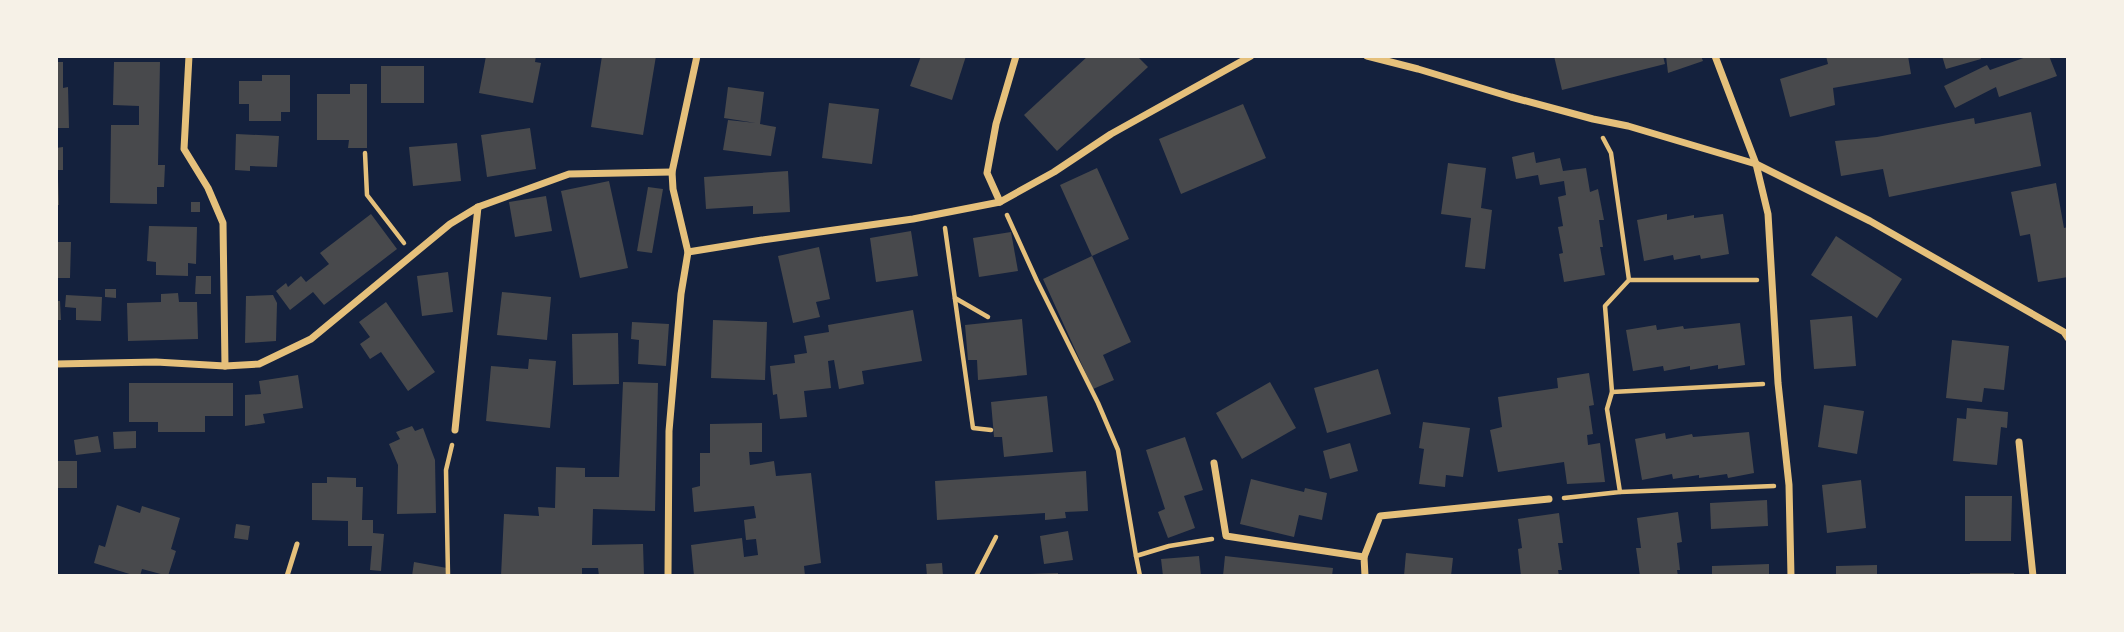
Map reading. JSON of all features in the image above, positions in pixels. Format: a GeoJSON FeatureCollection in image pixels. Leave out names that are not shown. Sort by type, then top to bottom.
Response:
{"type":"FeatureCollection","features":[{"type":"Feature","properties":{"kind":"street"},"geometry":{"type":"LineString","coordinates":[[189,56],[184,149],[208,188],[223,223],[225,366]]}},
{"type":"Feature","properties":{"kind":"street"},"geometry":{"type":"LineString","coordinates":[[668,576],[669,431],[681,294],[688,252],[671,172],[697,56]]}},
{"type":"Feature","properties":{"kind":"street"},"geometry":{"type":"LineString","coordinates":[[1000,202],[987,173],[996,124],[1016,56]]}},
{"type":"Feature","properties":{"kind":"street"},"geometry":{"type":"LineString","coordinates":[[688,252],[1000,202],[1055,172],[1111,134],[1251,56]]}},
{"type":"Feature","properties":{"kind":"street"},"geometry":{"type":"LineString","coordinates":[[1367,56],[1628,126],[1756,164],[1870,221],[2067,333]]}},
{"type":"Feature","properties":{"kind":"street"},"geometry":{"type":"LineString","coordinates":[[1715,56],[1756,164],[1768,214],[1778,383],[1789,485],[1791,576]]}},
{"type":"Feature","properties":{"kind":"street"},"geometry":{"type":"LineString","coordinates":[[56,364],[260,364],[311,339],[450,225],[478,207],[569,174],[671,172]]}},
{"type":"Feature","properties":{"kind":"street"},"geometry":{"type":"LineString","coordinates":[[455,430],[478,207]]}},
{"type":"Feature","properties":{"kind":"street"},"geometry":{"type":"LineString","coordinates":[[2019,442],[2033,576]]}},
{"type":"Feature","properties":{"kind":"street"},"geometry":{"type":"LineString","coordinates":[[1214,463],[1226,536],[1364,557]]}},
{"type":"Feature","properties":{"kind":"street"},"geometry":{"type":"LineString","coordinates":[[1365,576],[1364,557],[1380,516],[1549,499]]}},
{"type":"Feature","properties":{"kind":"lane"},"geometry":{"type":"LineString","coordinates":[[287,576],[298,544]]}},
{"type":"Feature","properties":{"kind":"path"},"geometry":{"type":"LineString","coordinates":[[1592,118],[1611,153],[1629,280]]}},
{"type":"Feature","properties":{"kind":"path"},"geometry":{"type":"LineString","coordinates":[[365,153],[367,195],[413,255]]}},
{"type":"Feature","properties":{"kind":"path"},"geometry":{"type":"LineString","coordinates":[[1000,202],[1098,403],[1118,450],[1140,576]]}},
{"type":"Feature","properties":{"kind":"path"},"geometry":{"type":"LineString","coordinates":[[943,213],[973,428],[991,430]]}},
{"type":"Feature","properties":{"kind":"path"},"geometry":{"type":"LineString","coordinates":[[1620,492],[1607,409],[1612,392],[1605,306],[1629,280],[1772,280]]}},
{"type":"Feature","properties":{"kind":"path"},"geometry":{"type":"LineString","coordinates":[[955,298],[988,317]]}},
{"type":"Feature","properties":{"kind":"path"},"geometry":{"type":"LineString","coordinates":[[1612,392],[1778,383]]}},
{"type":"Feature","properties":{"kind":"path"},"geometry":{"type":"LineString","coordinates":[[448,576],[446,470],[455,430]]}},
{"type":"Feature","properties":{"kind":"path"},"geometry":{"type":"LineString","coordinates":[[1549,499],[1620,492],[1789,485]]}},
{"type":"Feature","properties":{"kind":"path"},"geometry":{"type":"LineString","coordinates":[[1136,556],[1169,546],[1226,536]]}},
{"type":"Feature","properties":{"kind":"path"},"geometry":{"type":"LineString","coordinates":[[976,576],[996,537]]}},
{"type":"Feature","properties":{"kind":"building"},"geometry":{"type":"Polygon","coordinates":[[[486,56],[536,56],[535,62],[541,63],[533,103],[479,93],[486,56]]]}},
{"type":"Feature","properties":{"kind":"building"},"geometry":{"type":"Polygon","coordinates":[[[602,56],[656,56],[643,135],[591,127],[602,56]]]}},
{"type":"Feature","properties":{"kind":"building"},"geometry":{"type":"Polygon","coordinates":[[[921,56],[966,56],[952,100],[910,86],[921,56]]]}},
{"type":"Feature","properties":{"kind":"building"},"geometry":{"type":"Polygon","coordinates":[[[1088,56],[1137,56],[1148,67],[1057,151],[1024,115],[1088,56]]]}},
{"type":"Feature","properties":{"kind":"building"},"geometry":{"type":"Polygon","coordinates":[[[1554,56],[1663,56],[1665,64],[1562,90],[1554,56]]]}},
{"type":"Feature","properties":{"kind":"building"},"geometry":{"type":"Polygon","coordinates":[[[1666,56],[1701,56],[1703,61],[1668,73],[1666,56]]]}},
{"type":"Feature","properties":{"kind":"building"},"geometry":{"type":"Polygon","coordinates":[[[1826,56],[1908,56],[1911,74],[1833,88],[1835,105],[1790,117],[1780,79],[1828,64],[1826,56]]]}},
{"type":"Feature","properties":{"kind":"building"},"geometry":{"type":"Polygon","coordinates":[[[1942,56],[1980,56],[1981,59],[1946,69],[1942,56]]]}},
{"type":"Feature","properties":{"kind":"building"},"geometry":{"type":"Polygon","coordinates":[[[2029,56],[2049,56],[2057,76],[1999,97],[1996,87],[1955,108],[1944,86],[1987,65],[1990,70],[2029,56]]]}},
{"type":"Feature","properties":{"kind":"building"},"geometry":{"type":"Polygon","coordinates":[[[56,62],[63,62],[63,88],[68,87],[69,128],[56,128],[56,62]]]}},
{"type":"Feature","properties":{"kind":"building"},"geometry":{"type":"Polygon","coordinates":[[[114,62],[160,62],[158,165],[165,165],[164,187],[157,187],[157,204],[110,203],[111,125],[139,125],[139,106],[113,105],[114,62]]]}},
{"type":"Feature","properties":{"kind":"building"},"geometry":{"type":"Polygon","coordinates":[[[381,66],[424,66],[424,103],[381,103],[381,66]]]}},
{"type":"Feature","properties":{"kind":"building"},"geometry":{"type":"Polygon","coordinates":[[[262,75],[290,75],[290,112],[281,112],[281,121],[249,121],[249,104],[239,104],[239,81],[262,81],[262,75]]]}},
{"type":"Feature","properties":{"kind":"building"},"geometry":{"type":"Polygon","coordinates":[[[350,84],[367,84],[367,148],[348,148],[349,140],[317,140],[317,94],[350,94],[350,84]]]}},
{"type":"Feature","properties":{"kind":"building"},"geometry":{"type":"Polygon","coordinates":[[[728,87],[764,92],[760,124],[776,127],[771,156],[723,150],[728,120],[756,123],[724,118],[728,87]]]}},
{"type":"Feature","properties":{"kind":"building"},"geometry":{"type":"Polygon","coordinates":[[[829,103],[879,109],[872,164],[822,158],[829,103]]]}},
{"type":"Feature","properties":{"kind":"building"},"geometry":{"type":"Polygon","coordinates":[[[1243,104],[1266,158],[1181,194],[1159,139],[1243,104]]]}},
{"type":"Feature","properties":{"kind":"building"},"geometry":{"type":"Polygon","coordinates":[[[2031,112],[2041,166],[1889,197],[1883,169],[1841,176],[1835,141],[1877,137],[1974,118],[1975,124],[2031,112]]]}},
{"type":"Feature","properties":{"kind":"building"},"geometry":{"type":"Polygon","coordinates":[[[530,128],[536,169],[487,177],[481,135],[530,128]]]}},
{"type":"Feature","properties":{"kind":"building"},"geometry":{"type":"Polygon","coordinates":[[[236,134],[279,136],[277,167],[250,166],[250,171],[235,170],[236,134]]]}},
{"type":"Feature","properties":{"kind":"building"},"geometry":{"type":"Polygon","coordinates":[[[457,143],[461,181],[413,186],[409,147],[457,143]]]}},
{"type":"Feature","properties":{"kind":"building"},"geometry":{"type":"Polygon","coordinates":[[[63,147],[63,170],[56,170],[56,148],[63,147]]]}},
{"type":"Feature","properties":{"kind":"building"},"geometry":{"type":"Polygon","coordinates":[[[1534,152],[1536,163],[1560,158],[1563,171],[1586,168],[1590,192],[1598,189],[1604,220],[1599,220],[1605,275],[1564,282],[1559,254],[1563,253],[1558,227],[1563,226],[1558,197],[1566,195],[1564,181],[1540,185],[1538,175],[1516,179],[1512,157],[1534,152]]]}},
{"type":"Feature","properties":{"kind":"building"},"geometry":{"type":"Polygon","coordinates":[[[1448,163],[1486,168],[1481,208],[1492,210],[1485,269],[1465,267],[1471,218],[1441,214],[1448,163]]]}},
{"type":"Feature","properties":{"kind":"building"},"geometry":{"type":"Polygon","coordinates":[[[1097,168],[1129,239],[1092,256],[1060,185],[1097,168]]]}},
{"type":"Feature","properties":{"kind":"building"},"geometry":{"type":"Polygon","coordinates":[[[788,171],[790,212],[753,214],[753,206],[706,209],[704,177],[788,171]]]}},
{"type":"Feature","properties":{"kind":"building"},"geometry":{"type":"Polygon","coordinates":[[[58,178],[59,205],[56,205],[58,178]]]}},
{"type":"Feature","properties":{"kind":"building"},"geometry":{"type":"Polygon","coordinates":[[[609,181],[628,268],[580,278],[561,191],[609,181]]]}},
{"type":"Feature","properties":{"kind":"building"},"geometry":{"type":"Polygon","coordinates":[[[2056,183],[2064,228],[2068,227],[2068,277],[2038,282],[2030,234],[2020,236],[2011,192],[2056,183]]]}},
{"type":"Feature","properties":{"kind":"building"},"geometry":{"type":"Polygon","coordinates":[[[648,187],[663,189],[652,253],[637,251],[648,187]]]}},
{"type":"Feature","properties":{"kind":"building"},"geometry":{"type":"Polygon","coordinates":[[[546,196],[552,231],[515,237],[509,202],[546,196]]]}},
{"type":"Feature","properties":{"kind":"building"},"geometry":{"type":"Polygon","coordinates":[[[191,202],[200,202],[200,212],[191,212],[191,202]]]}},
{"type":"Feature","properties":{"kind":"building"},"geometry":{"type":"Polygon","coordinates":[[[371,214],[397,249],[324,305],[313,292],[290,310],[276,291],[286,283],[288,287],[301,276],[306,282],[329,264],[320,253],[371,214]]]}},
{"type":"Feature","properties":{"kind":"building"},"geometry":{"type":"Polygon","coordinates":[[[1667,214],[1667,220],[1723,214],[1729,254],[1701,259],[1700,255],[1674,260],[1673,255],[1644,261],[1637,220],[1667,214]]]}},
{"type":"Feature","properties":{"kind":"building"},"geometry":{"type":"Polygon","coordinates":[[[149,226],[197,227],[196,264],[188,263],[188,276],[156,275],[156,262],[147,261],[149,226]]]}},
{"type":"Feature","properties":{"kind":"building"},"geometry":{"type":"Polygon","coordinates":[[[911,231],[918,276],[876,282],[870,238],[911,231]]]}},
{"type":"Feature","properties":{"kind":"building"},"geometry":{"type":"Polygon","coordinates":[[[1011,232],[1018,271],[979,277],[973,238],[1011,232]]]}},
{"type":"Feature","properties":{"kind":"building"},"geometry":{"type":"Polygon","coordinates":[[[1836,236],[1902,279],[1877,318],[1811,275],[1836,236]]]}},
{"type":"Feature","properties":{"kind":"building"},"geometry":{"type":"Polygon","coordinates":[[[56,242],[71,242],[70,278],[56,278],[56,242]]]}},
{"type":"Feature","properties":{"kind":"building"},"geometry":{"type":"Polygon","coordinates":[[[819,247],[830,299],[816,302],[820,317],[793,323],[778,256],[819,247]]]}},
{"type":"Feature","properties":{"kind":"building"},"geometry":{"type":"Polygon","coordinates":[[[1092,256],[1131,342],[1103,355],[1114,380],[1093,389],[1043,279],[1092,256]]]}},
{"type":"Feature","properties":{"kind":"building"},"geometry":{"type":"Polygon","coordinates":[[[448,272],[453,312],[422,316],[417,276],[448,272]]]}},
{"type":"Feature","properties":{"kind":"building"},"geometry":{"type":"Polygon","coordinates":[[[196,276],[211,276],[211,294],[195,294],[196,276]]]}},
{"type":"Feature","properties":{"kind":"building"},"geometry":{"type":"Polygon","coordinates":[[[105,289],[116,289],[116,298],[105,297],[105,289]]]}},
{"type":"Feature","properties":{"kind":"building"},"geometry":{"type":"Polygon","coordinates":[[[502,292],[551,297],[547,340],[497,335],[502,292]]]}},
{"type":"Feature","properties":{"kind":"building"},"geometry":{"type":"Polygon","coordinates":[[[178,293],[179,302],[197,302],[198,339],[128,341],[127,303],[161,302],[161,294],[178,293]]]}},
{"type":"Feature","properties":{"kind":"building"},"geometry":{"type":"Polygon","coordinates":[[[66,295],[102,297],[101,321],[76,320],[76,308],[65,307],[66,295]]]}},
{"type":"Feature","properties":{"kind":"building"},"geometry":{"type":"Polygon","coordinates":[[[273,295],[277,303],[276,341],[245,343],[246,296],[273,295]]]}},
{"type":"Feature","properties":{"kind":"building"},"geometry":{"type":"Polygon","coordinates":[[[56,301],[60,301],[61,320],[56,320],[56,301]]]}},
{"type":"Feature","properties":{"kind":"building"},"geometry":{"type":"Polygon","coordinates":[[[386,302],[435,372],[408,391],[381,352],[370,359],[360,344],[370,337],[359,322],[386,302]]]}},
{"type":"Feature","properties":{"kind":"building"},"geometry":{"type":"Polygon","coordinates":[[[913,310],[922,361],[862,371],[864,384],[839,389],[834,360],[828,361],[831,388],[804,391],[807,417],[780,419],[777,394],[773,395],[770,366],[795,363],[794,355],[807,353],[804,336],[829,332],[828,325],[913,310]]]}},
{"type":"Feature","properties":{"kind":"building"},"geometry":{"type":"Polygon","coordinates":[[[1852,316],[1856,366],[1814,369],[1810,320],[1852,316]]]}},
{"type":"Feature","properties":{"kind":"building"},"geometry":{"type":"Polygon","coordinates":[[[1022,319],[1027,375],[978,380],[977,360],[968,360],[965,325],[1022,319]]]}},
{"type":"Feature","properties":{"kind":"building"},"geometry":{"type":"Polygon","coordinates":[[[713,320],[767,322],[765,380],[711,378],[713,320]]]}},
{"type":"Feature","properties":{"kind":"building"},"geometry":{"type":"Polygon","coordinates":[[[632,322],[669,324],[666,366],[638,364],[639,340],[631,339],[632,322]]]}},
{"type":"Feature","properties":{"kind":"building"},"geometry":{"type":"Polygon","coordinates":[[[1740,323],[1745,365],[1718,369],[1718,365],[1690,370],[1690,366],[1664,371],[1663,366],[1633,371],[1626,330],[1656,325],[1657,330],[1740,323]]]}},
{"type":"Feature","properties":{"kind":"building"},"geometry":{"type":"Polygon","coordinates":[[[618,333],[619,384],[573,385],[572,334],[618,333]]]}},
{"type":"Feature","properties":{"kind":"building"},"geometry":{"type":"Polygon","coordinates":[[[1952,340],[2009,346],[2004,390],[1984,388],[1982,402],[1946,398],[1952,340]]]}},
{"type":"Feature","properties":{"kind":"building"},"geometry":{"type":"Polygon","coordinates":[[[529,359],[556,361],[550,428],[486,421],[491,366],[528,369],[529,359]]]}},
{"type":"Feature","properties":{"kind":"building"},"geometry":{"type":"Polygon","coordinates":[[[1378,369],[1391,414],[1327,433],[1314,388],[1378,369]]]}},
{"type":"Feature","properties":{"kind":"building"},"geometry":{"type":"Polygon","coordinates":[[[1589,373],[1594,405],[1589,406],[1593,434],[1587,435],[1588,445],[1600,443],[1605,482],[1567,484],[1564,462],[1498,472],[1490,430],[1502,427],[1498,397],[1558,388],[1557,378],[1589,373]]]}},
{"type":"Feature","properties":{"kind":"building"},"geometry":{"type":"Polygon","coordinates":[[[298,375],[303,408],[263,414],[265,423],[245,426],[245,395],[261,394],[259,381],[298,375]]]}},
{"type":"Feature","properties":{"kind":"building"},"geometry":{"type":"Polygon","coordinates":[[[623,382],[658,383],[655,511],[593,509],[592,545],[643,544],[644,576],[599,576],[598,568],[582,568],[582,576],[501,576],[504,514],[539,516],[538,507],[555,508],[556,467],[585,468],[585,477],[619,477],[623,382]]]}},
{"type":"Feature","properties":{"kind":"building"},"geometry":{"type":"Polygon","coordinates":[[[1270,382],[1296,428],[1242,459],[1216,413],[1270,382]]]}},
{"type":"Feature","properties":{"kind":"building"},"geometry":{"type":"Polygon","coordinates":[[[129,383],[233,383],[233,416],[205,416],[205,432],[158,432],[158,422],[129,422],[129,383]]]}},
{"type":"Feature","properties":{"kind":"building"},"geometry":{"type":"Polygon","coordinates":[[[1047,396],[1053,452],[1004,457],[1002,437],[994,437],[991,402],[1047,396]]]}},
{"type":"Feature","properties":{"kind":"building"},"geometry":{"type":"Polygon","coordinates":[[[1824,405],[1864,411],[1857,454],[1818,447],[1824,405]]]}},
{"type":"Feature","properties":{"kind":"building"},"geometry":{"type":"Polygon","coordinates":[[[1967,408],[2008,412],[2007,428],[2001,427],[1997,465],[1953,461],[1957,418],[1966,419],[1967,408]]]}},
{"type":"Feature","properties":{"kind":"building"},"geometry":{"type":"Polygon","coordinates":[[[1423,422],[1470,428],[1463,477],[1446,475],[1445,487],[1419,484],[1424,449],[1419,448],[1423,422]]]}},
{"type":"Feature","properties":{"kind":"building"},"geometry":{"type":"Polygon","coordinates":[[[762,423],[762,452],[749,452],[750,465],[774,461],[776,476],[811,473],[821,563],[804,566],[805,576],[694,576],[691,545],[742,538],[744,557],[758,555],[756,539],[746,540],[744,520],[756,518],[754,506],[694,512],[692,488],[700,486],[700,453],[710,453],[710,424],[762,423]]]}},
{"type":"Feature","properties":{"kind":"building"},"geometry":{"type":"Polygon","coordinates":[[[412,426],[415,431],[423,428],[435,460],[436,513],[397,514],[398,465],[389,444],[400,439],[396,432],[412,426]]]}},
{"type":"Feature","properties":{"kind":"building"},"geometry":{"type":"Polygon","coordinates":[[[136,431],[136,448],[114,449],[113,432],[136,431]]]}},
{"type":"Feature","properties":{"kind":"building"},"geometry":{"type":"Polygon","coordinates":[[[1749,432],[1754,473],[1728,478],[1727,474],[1673,479],[1672,474],[1642,480],[1635,439],[1665,433],[1666,439],[1692,434],[1693,437],[1749,432]]]}},
{"type":"Feature","properties":{"kind":"building"},"geometry":{"type":"Polygon","coordinates":[[[98,436],[101,452],[76,455],[74,440],[98,436]]]}},
{"type":"Feature","properties":{"kind":"building"},"geometry":{"type":"Polygon","coordinates":[[[1185,437],[1203,490],[1184,496],[1195,528],[1168,538],[1158,512],[1165,509],[1146,450],[1185,437]]]}},
{"type":"Feature","properties":{"kind":"building"},"geometry":{"type":"Polygon","coordinates":[[[1350,443],[1358,471],[1330,479],[1323,451],[1350,443]]]}},
{"type":"Feature","properties":{"kind":"building"},"geometry":{"type":"Polygon","coordinates":[[[58,461],[77,461],[77,488],[58,488],[58,461]]]}},
{"type":"Feature","properties":{"kind":"building"},"geometry":{"type":"Polygon","coordinates":[[[1086,471],[1088,511],[1065,512],[1066,518],[1045,520],[1045,513],[937,520],[935,481],[1086,471]]]}},
{"type":"Feature","properties":{"kind":"building"},"geometry":{"type":"Polygon","coordinates":[[[327,477],[356,478],[356,487],[363,487],[362,520],[373,520],[373,533],[384,534],[381,571],[370,570],[372,546],[348,546],[348,521],[312,520],[312,483],[327,483],[327,477]]]}},
{"type":"Feature","properties":{"kind":"building"},"geometry":{"type":"Polygon","coordinates":[[[1251,479],[1304,492],[1305,488],[1327,493],[1322,520],[1299,515],[1294,537],[1240,524],[1251,479]]]}},
{"type":"Feature","properties":{"kind":"building"},"geometry":{"type":"Polygon","coordinates":[[[1861,480],[1866,528],[1827,533],[1822,485],[1861,480]]]}},
{"type":"Feature","properties":{"kind":"building"},"geometry":{"type":"Polygon","coordinates":[[[1965,496],[2012,496],[2011,541],[1965,541],[1965,496]]]}},
{"type":"Feature","properties":{"kind":"building"},"geometry":{"type":"Polygon","coordinates":[[[1767,500],[1768,526],[1711,529],[1710,503],[1767,500]]]}},
{"type":"Feature","properties":{"kind":"building"},"geometry":{"type":"Polygon","coordinates":[[[117,505],[140,513],[142,506],[180,518],[171,549],[176,551],[168,576],[142,569],[140,576],[136,576],[94,563],[99,545],[105,547],[117,505]]]}},
{"type":"Feature","properties":{"kind":"building"},"geometry":{"type":"Polygon","coordinates":[[[1678,512],[1682,542],[1677,543],[1680,570],[1677,570],[1678,576],[1640,576],[1636,548],[1641,548],[1637,518],[1678,512]]]}},
{"type":"Feature","properties":{"kind":"building"},"geometry":{"type":"Polygon","coordinates":[[[1559,513],[1563,543],[1558,543],[1562,570],[1558,570],[1559,576],[1521,576],[1518,549],[1522,548],[1518,519],[1559,513]]]}},
{"type":"Feature","properties":{"kind":"building"},"geometry":{"type":"Polygon","coordinates":[[[236,524],[250,526],[248,540],[234,538],[236,524]]]}},
{"type":"Feature","properties":{"kind":"building"},"geometry":{"type":"Polygon","coordinates":[[[1068,531],[1073,560],[1044,564],[1040,536],[1068,531]]]}},
{"type":"Feature","properties":{"kind":"building"},"geometry":{"type":"Polygon","coordinates":[[[1406,553],[1453,558],[1451,576],[1404,576],[1406,553]]]}},
{"type":"Feature","properties":{"kind":"building"},"geometry":{"type":"Polygon","coordinates":[[[1199,556],[1201,576],[1163,576],[1161,559],[1199,556]]]}},
{"type":"Feature","properties":{"kind":"building"},"geometry":{"type":"Polygon","coordinates":[[[1225,556],[1333,568],[1332,576],[1223,576],[1225,556]]]}},
{"type":"Feature","properties":{"kind":"building"},"geometry":{"type":"Polygon","coordinates":[[[414,562],[447,568],[446,576],[412,576],[414,562]]]}},
{"type":"Feature","properties":{"kind":"building"},"geometry":{"type":"Polygon","coordinates":[[[942,563],[943,576],[927,576],[926,564],[942,563]]]}},
{"type":"Feature","properties":{"kind":"building"},"geometry":{"type":"Polygon","coordinates":[[[1769,564],[1769,576],[1712,576],[1712,566],[1769,564]]]}},
{"type":"Feature","properties":{"kind":"building"},"geometry":{"type":"Polygon","coordinates":[[[1877,565],[1877,576],[1836,576],[1836,566],[1877,565]]]}},
{"type":"Feature","properties":{"kind":"building"},"geometry":{"type":"Polygon","coordinates":[[[1058,573],[1058,576],[1029,576],[1029,574],[1058,573]]]}},
{"type":"Feature","properties":{"kind":"building"},"geometry":{"type":"Polygon","coordinates":[[[1970,573],[2014,573],[2014,576],[1970,576],[1970,573]]]}}]}
